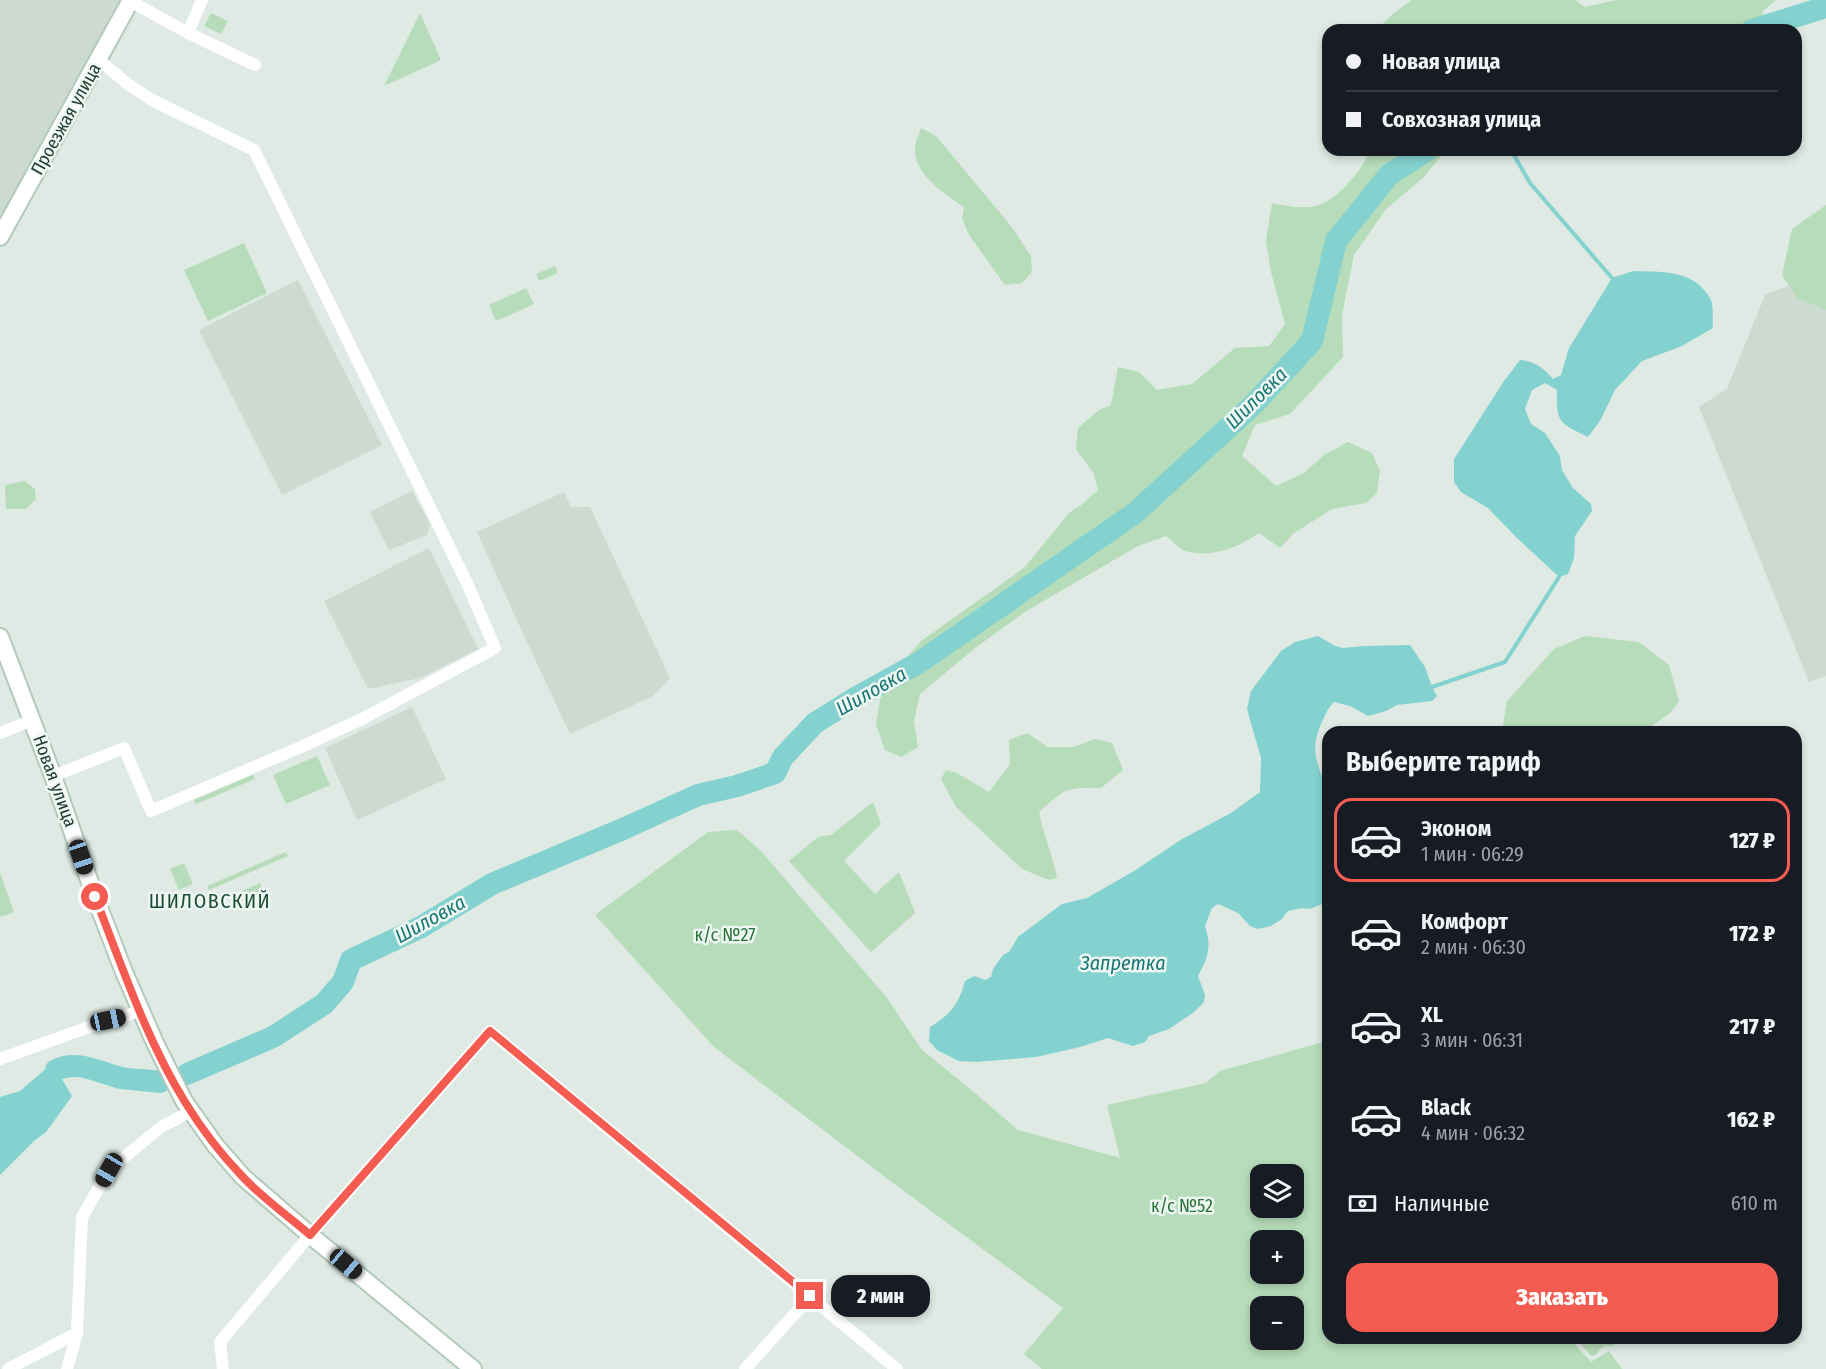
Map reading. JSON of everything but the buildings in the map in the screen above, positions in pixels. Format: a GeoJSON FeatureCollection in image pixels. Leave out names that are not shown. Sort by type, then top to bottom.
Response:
{"type":"FeatureCollection","features":[{"type":"Feature","properties":{"kind":"street"},"geometry":{"type":"LineString","coordinates":[[188,33],[202,0]]}},
{"type":"Feature","properties":{"kind":"street"},"geometry":{"type":"LineString","coordinates":[[131,1],[188,33],[255,65]]}},
{"type":"Feature","properties":{"kind":"street","name":"Проезжая улица"},"geometry":{"type":"LineString","coordinates":[[0,237],[131,1]]}},
{"type":"Feature","properties":{"kind":"street"},"geometry":{"type":"LineString","coordinates":[[53,776],[124,748],[151,811],[362,719],[495,648],[467,583],[254,150],[153,100],[129,85],[99,60]]}},
{"type":"Feature","properties":{"kind":"street","name":"Новая улица"},"geometry":{"type":"LineString","coordinates":[[0,637],[26,723],[53,776],[95,897],[154,1043],[188,1106],[215,1145],[243,1177],[473,1369]]}},
{"type":"Feature","properties":{"kind":"street"},"geometry":{"type":"LineString","coordinates":[[0,734],[26,723]]}},
{"type":"Feature","properties":{"kind":"street"},"geometry":{"type":"LineString","coordinates":[[0,1059],[108,1020],[127,1016],[140,1009]]}},
{"type":"Feature","properties":{"kind":"street"},"geometry":{"type":"LineString","coordinates":[[223,1369],[220,1342],[310,1235],[490,1031],[897,1369]]}},
{"type":"Feature","properties":{"kind":"street"},"geometry":{"type":"LineString","coordinates":[[67,1369],[77,1333],[82,1217],[109,1170],[188,1106]]}},
{"type":"Feature","properties":{"kind":"street"},"geometry":{"type":"LineString","coordinates":[[745,1369],[810,1296]]}},
{"type":"Feature","properties":{"kind":"street"},"geometry":{"type":"LineString","coordinates":[[8,1369],[77,1333]]}},
{"type":"Feature","properties":{"kind":"shaded area"},"geometry":{"type":"Polygon","coordinates":[[[0,0],[125,0],[0,235],[0,0]]]}},
{"type":"Feature","properties":{"kind":"shaded area"},"geometry":{"type":"Polygon","coordinates":[[[1826,270],[1826,676],[1809,682],[1699,407],[1727,389],[1765,295],[1826,270]]]}},
{"type":"Feature","properties":{"kind":"shaded area"},"geometry":{"type":"Polygon","coordinates":[[[298,280],[382,445],[282,495],[199,330],[298,280]]]}},
{"type":"Feature","properties":{"kind":"shaded area"},"geometry":{"type":"Polygon","coordinates":[[[412,491],[430,524],[427,535],[389,550],[370,512],[412,491]]]}},
{"type":"Feature","properties":{"kind":"shaded area"},"geometry":{"type":"Polygon","coordinates":[[[564,492],[571,507],[590,507],[670,678],[653,696],[570,734],[477,532],[564,492]]]}},
{"type":"Feature","properties":{"kind":"shaded area"},"geometry":{"type":"Polygon","coordinates":[[[429,548],[478,649],[420,678],[368,689],[324,601],[429,548]]]}},
{"type":"Feature","properties":{"kind":"shaded area"},"geometry":{"type":"Polygon","coordinates":[[[412,707],[446,779],[357,820],[325,748],[412,707]]]}},
{"type":"Feature","properties":{"kind":"green space"},"geometry":{"type":"Polygon","coordinates":[[[1412,0],[1575,0],[1585,7],[1617,0],[1776,0],[1763,11],[1760,24],[1382,24],[1412,0]]]}},
{"type":"Feature","properties":{"kind":"green space"},"geometry":{"type":"Polygon","coordinates":[[[211,13],[228,21],[221,34],[204,26],[211,13]]]}},
{"type":"Feature","properties":{"kind":"green space"},"geometry":{"type":"Polygon","coordinates":[[[420,13],[441,60],[384,86],[420,13]]]}},
{"type":"Feature","properties":{"kind":"green space"},"geometry":{"type":"Polygon","coordinates":[[[921,128],[936,136],[1011,226],[1031,256],[1032,272],[1022,283],[1005,285],[969,235],[962,218],[964,207],[933,184],[920,168],[915,148],[921,128]]]}},
{"type":"Feature","properties":{"kind":"green space"},"geometry":{"type":"Polygon","coordinates":[[[1441,156],[1424,177],[1386,209],[1354,255],[1342,315],[1343,357],[1290,414],[1255,425],[1242,456],[1276,486],[1304,473],[1324,455],[1348,442],[1372,453],[1380,471],[1377,493],[1366,503],[1332,509],[1294,533],[1280,548],[1259,533],[1233,547],[1205,553],[1185,551],[1166,536],[1138,546],[1023,613],[974,649],[920,694],[914,721],[918,747],[901,757],[885,750],[876,724],[880,700],[899,667],[921,641],[1024,568],[1070,512],[1098,490],[1094,474],[1076,449],[1078,428],[1099,410],[1111,405],[1118,367],[1139,372],[1157,390],[1192,384],[1235,348],[1269,346],[1285,324],[1271,272],[1266,241],[1272,203],[1308,207],[1326,202],[1342,190],[1367,157],[1441,156]]]}},
{"type":"Feature","properties":{"kind":"green space"},"geometry":{"type":"Polygon","coordinates":[[[1826,205],[1826,310],[1797,298],[1782,275],[1792,229],[1826,205]]]}},
{"type":"Feature","properties":{"kind":"green space"},"geometry":{"type":"Polygon","coordinates":[[[244,243],[267,293],[208,321],[184,270],[244,243]]]}},
{"type":"Feature","properties":{"kind":"green space"},"geometry":{"type":"Polygon","coordinates":[[[555,266],[558,273],[539,281],[536,274],[555,266]]]}},
{"type":"Feature","properties":{"kind":"green space"},"geometry":{"type":"Polygon","coordinates":[[[526,288],[534,304],[496,321],[489,305],[526,288]]]}},
{"type":"Feature","properties":{"kind":"green space"},"geometry":{"type":"Polygon","coordinates":[[[25,481],[35,489],[36,499],[26,509],[6,509],[5,485],[25,481]]]}},
{"type":"Feature","properties":{"kind":"green space"},"geometry":{"type":"Polygon","coordinates":[[[1585,636],[1639,642],[1669,665],[1679,701],[1670,713],[1652,726],[1503,726],[1507,701],[1554,649],[1585,636]]]}},
{"type":"Feature","properties":{"kind":"green space"},"geometry":{"type":"Polygon","coordinates":[[[1027,733],[1048,747],[1074,747],[1095,739],[1112,743],[1123,770],[1101,788],[1066,791],[1039,812],[1057,878],[1049,880],[1022,869],[956,807],[941,779],[946,770],[957,773],[989,792],[1010,764],[1009,740],[1027,733]]]}},
{"type":"Feature","properties":{"kind":"green space"},"geometry":{"type":"Polygon","coordinates":[[[317,756],[330,785],[286,804],[273,775],[317,756]]]}},
{"type":"Feature","properties":{"kind":"green space"},"geometry":{"type":"Polygon","coordinates":[[[253,775],[255,779],[196,804],[194,800],[253,775]]]}},
{"type":"Feature","properties":{"kind":"green space"},"geometry":{"type":"Polygon","coordinates":[[[873,802],[881,824],[844,861],[875,894],[899,872],[915,913],[871,952],[789,861],[818,837],[831,835],[873,802]]]}},
{"type":"Feature","properties":{"kind":"green space","name":"к/с №27"},"geometry":{"type":"Polygon","coordinates":[[[737,830],[761,851],[887,998],[922,1050],[1018,1130],[1120,1158],[1107,1105],[1206,1083],[1220,1071],[1322,1042],[1322,1344],[1574,1344],[1591,1362],[1609,1351],[1622,1369],[1042,1369],[1024,1354],[1063,1308],[714,1047],[595,915],[708,832],[737,830]]]}},
{"type":"Feature","properties":{"kind":"green space"},"geometry":{"type":"Polygon","coordinates":[[[286,852],[288,856],[209,890],[207,886],[286,852]]]}},
{"type":"Feature","properties":{"kind":"green space"},"geometry":{"type":"Polygon","coordinates":[[[184,863],[193,884],[179,890],[170,869],[184,863]]]}},
{"type":"Feature","properties":{"kind":"green space"},"geometry":{"type":"Polygon","coordinates":[[[0,873],[14,912],[0,917],[0,873]]]}},
{"type":"Feature","properties":{"kind":"green space"},"geometry":{"type":"Polygon","coordinates":[[[260,883],[264,893],[246,901],[242,891],[260,883]]]}},
{"type":"Feature","properties":{"kind":"green space"},"geometry":{"type":"Polygon","coordinates":[[[1581,1344],[1615,1344],[1599,1350],[1596,1355],[1591,1356],[1581,1344]]]}},
{"type":"Feature","properties":{"kind":"water"},"geometry":{"type":"Polygon","coordinates":[[[1633,271],[1677,274],[1696,283],[1711,300],[1713,328],[1682,346],[1642,361],[1615,390],[1600,421],[1588,437],[1571,429],[1562,421],[1557,410],[1557,390],[1545,383],[1532,390],[1525,409],[1531,424],[1545,433],[1560,456],[1562,470],[1573,488],[1591,504],[1592,511],[1575,536],[1574,558],[1568,574],[1559,577],[1488,508],[1461,492],[1454,482],[1454,459],[1520,360],[1538,366],[1553,379],[1561,375],[1569,348],[1612,278],[1633,271]]]}},
{"type":"Feature","properties":{"kind":"water","name":"Запретка"},"geometry":{"type":"Polygon","coordinates":[[[1318,636],[1343,648],[1410,645],[1425,667],[1437,696],[1432,701],[1397,705],[1368,716],[1350,706],[1334,702],[1327,712],[1315,745],[1322,777],[1322,904],[1310,909],[1288,911],[1282,919],[1271,926],[1258,929],[1250,926],[1238,913],[1218,904],[1212,908],[1205,926],[1208,952],[1198,976],[1205,995],[1204,1002],[1194,1012],[1169,1029],[1149,1036],[1145,1042],[1133,1046],[1108,1038],[1036,1057],[977,1062],[959,1061],[937,1050],[929,1041],[930,1027],[953,1008],[965,981],[974,976],[985,980],[991,977],[993,969],[1003,955],[1009,952],[1018,937],[1062,904],[1087,898],[1134,871],[1182,839],[1231,813],[1260,792],[1261,758],[1247,709],[1251,691],[1281,651],[1295,642],[1318,636]]]}},
{"type":"Feature","properties":{"kind":"water"},"geometry":{"type":"Polygon","coordinates":[[[77,1058],[84,1067],[68,1070],[62,1079],[72,1096],[46,1132],[0,1175],[0,1097],[20,1091],[48,1067],[77,1058]]]}},
{"type":"Feature","properties":{"kind":"waterway","name":"Шиловка"},"geometry":{"type":"LineString","coordinates":[[1771,24],[1826,7]]}},
{"type":"Feature","properties":{"kind":"waterway","name":"Шиловка"},"geometry":{"type":"LineString","coordinates":[[187,1074],[273,1037],[324,1004],[343,982],[351,960],[421,927],[492,884],[698,795],[737,786],[775,773],[783,757],[815,723],[920,662],[1135,513],[1254,404],[1312,341],[1336,241],[1389,175],[1418,156]]}},
{"type":"Feature","properties":{"kind":"waterway"},"geometry":{"type":"LineString","coordinates":[[1514,156],[1530,183],[1612,278]]}},
{"type":"Feature","properties":{"kind":"waterway"},"geometry":{"type":"LineString","coordinates":[[1432,687],[1505,662],[1559,577]]}},
{"type":"Feature","properties":{"kind":"waterway","name":"Шиловка"},"geometry":{"type":"LineString","coordinates":[[56,1070],[81,1066],[121,1078],[160,1082]]}},
{"type":"Feature","properties":{"kind":"district","name":"ШИЛОВСКИЙ"},"geometry":{"type":"Point","coordinates":[210,901]}},
{"type":"Feature","properties":{"kind":"route"},"geometry":{"type":"LineString","coordinates":[[95,897],[154,1043],[184,1101],[215,1145],[243,1177],[310,1235],[490,1031],[810,1296]]}},
{"type":"Feature","properties":{"kind":"park label","name":"к/с №52"},"geometry":{"type":"Point","coordinates":[1182,1206]}}]}
